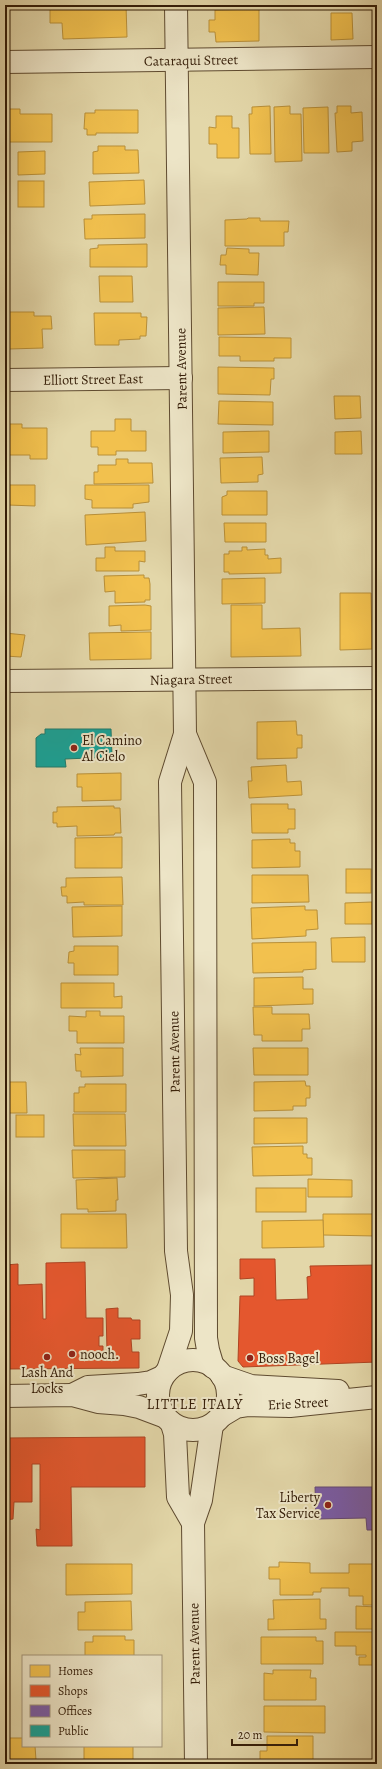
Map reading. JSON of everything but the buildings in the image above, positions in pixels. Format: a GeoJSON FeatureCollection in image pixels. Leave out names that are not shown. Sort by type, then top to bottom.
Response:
{"type":"FeatureCollection","features":[{"type":"Feature","properties":{"kind":"street","name":"Parent Avenue"},"geometry":{"type":"LineString","coordinates":[[165,1373],[181,1331],[182,1295],[176,1251],[170,782],[185,734],[176,5]]}},
{"type":"Feature","properties":{"kind":"street","name":"Cataraqui Street"},"geometry":{"type":"LineString","coordinates":[[5,62],[377,57]]}},
{"type":"Feature","properties":{"kind":"street","name":"Elliott Street East"},"geometry":{"type":"LineString","coordinates":[[5,380],[181,378]]}},
{"type":"Feature","properties":{"kind":"street","name":"Niagara Street"},"geometry":{"type":"LineString","coordinates":[[5,681],[377,678]]}},
{"type":"Feature","properties":{"kind":"street","name":"Parent Avenue"},"geometry":{"type":"LineString","coordinates":[[185,734],[205,782],[206,1338],[208,1350],[218,1371]]}},
{"type":"Feature","properties":{"kind":"street"},"geometry":{"type":"LineString","coordinates":[[172,944],[205,945]]}},
{"type":"Feature","properties":{"kind":"street"},"geometry":{"type":"LineString","coordinates":[[174,1139],[206,1139]]}},
{"type":"Feature","properties":{"kind":"street"},"geometry":{"type":"LineString","coordinates":[[5,1396],[72,1395],[98,1402],[139,1406],[152,1410],[188,1431],[201,1430],[217,1421],[226,1405],[228,1393],[218,1371],[202,1361],[190,1360],[178,1363],[150,1382],[88,1387],[72,1395]]}},
{"type":"Feature","properties":{"kind":"street","name":"Erie Street"},"geometry":{"type":"LineString","coordinates":[[218,1371],[251,1386],[287,1387],[377,1396]]}},
{"type":"Feature","properties":{"kind":"street"},"geometry":{"type":"LineString","coordinates":[[165,1373],[157,1392],[158,1405],[168,1420]]}},
{"type":"Feature","properties":{"kind":"street","name":"Erie Street"},"geometry":{"type":"LineString","coordinates":[[217,1421],[236,1407],[249,1405],[290,1406],[377,1396]]}},
{"type":"Feature","properties":{"kind":"street","name":"Parent Avenue"},"geometry":{"type":"LineString","coordinates":[[168,1420],[175,1434],[178,1497],[193,1523]]}},
{"type":"Feature","properties":{"kind":"street","name":"Parent Avenue"},"geometry":{"type":"LineString","coordinates":[[196,1764],[193,1523],[201,1500],[217,1421]]}},
{"type":"Feature","properties":{"kind":"place","name":"El Camino Al Cielo"},"geometry":{"type":"Point","coordinates":[74,748]}},
{"type":"Feature","properties":{"kind":"place","name":"nooch."},"geometry":{"type":"Point","coordinates":[72,1354]}},
{"type":"Feature","properties":{"kind":"place","name":"Lash And Locks"},"geometry":{"type":"Point","coordinates":[47,1357]}},
{"type":"Feature","properties":{"kind":"place","name":"Boss Bagel"},"geometry":{"type":"Point","coordinates":[250,1358]}},
{"type":"Feature","properties":{"kind":"place","name":"Liberty Tax Service"},"geometry":{"type":"Point","coordinates":[328,1505]}},
{"type":"Feature","properties":{"kind":"district","name":"LITTLE ITALY"},"geometry":{"type":"Point","coordinates":[195,1404]}}]}
